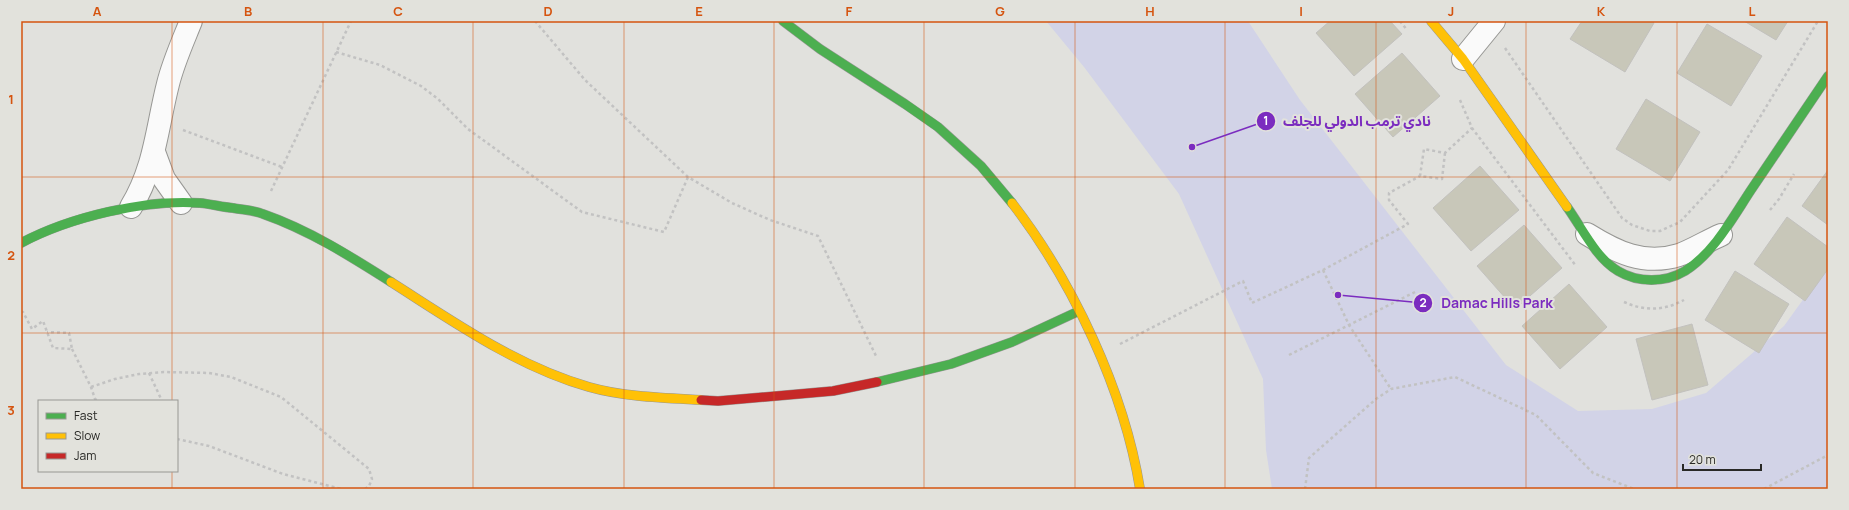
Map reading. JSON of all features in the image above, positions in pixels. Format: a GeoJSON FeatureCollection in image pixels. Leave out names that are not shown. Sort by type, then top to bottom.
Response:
{"type":"FeatureCollection","features":[{"type":"Feature","properties":{"kind":"street"},"geometry":{"type":"LineString","coordinates":[[131,207],[145,181],[154,152],[168,83],[191,21]]}},
{"type":"Feature","properties":{"kind":"street"},"geometry":{"type":"LineString","coordinates":[[783,21],[819,48],[896,97],[954,140],[1004,191],[1046,250],[1079,311],[1099,354],[1121,413],[1138,473],[1140,489]]}},
{"type":"Feature","properties":{"kind":"street"},"geometry":{"type":"LineString","coordinates":[[1431,21],[1463,59],[1587,234],[1627,256],[1645,259],[1662,259],[1680,255],[1720,235],[1828,76]]}},
{"type":"Feature","properties":{"kind":"street"},"geometry":{"type":"LineString","coordinates":[[1463,59],[1492,24]]}},
{"type":"Feature","properties":{"kind":"street"},"geometry":{"type":"LineString","coordinates":[[154,152],[164,179],[181,203]]}},
{"type":"Feature","properties":{"kind":"street"},"geometry":{"type":"LineString","coordinates":[[21,244],[36,235],[94,215],[158,203],[200,203],[261,213],[294,226],[338,248],[471,333],[528,365],[590,387],[655,398],[718,401],[833,391],[888,380],[951,364],[1012,342],[1079,311]]}},
{"type":"Feature","properties":{"kind":"path"},"geometry":{"type":"LineString","coordinates":[[261,213],[351,21]]}},
{"type":"Feature","properties":{"kind":"path"},"geometry":{"type":"LineString","coordinates":[[535,21],[585,80],[688,177],[732,203],[770,220],[818,236],[888,380]]}},
{"type":"Feature","properties":{"kind":"path"},"geometry":{"type":"LineString","coordinates":[[1400,21],[1410,33]]}},
{"type":"Feature","properties":{"kind":"path"},"geometry":{"type":"LineString","coordinates":[[1492,24],[1622,218],[1641,229],[1660,231],[1680,222],[1728,170],[1818,21]]}},
{"type":"Feature","properties":{"kind":"path"},"geometry":{"type":"LineString","coordinates":[[336,52],[380,65],[421,86],[438,99],[468,129],[582,212],[664,232],[688,177]]}},
{"type":"Feature","properties":{"kind":"path"},"geometry":{"type":"LineString","coordinates":[[1457,94],[1472,128],[1577,267]]}},
{"type":"Feature","properties":{"kind":"path"},"geometry":{"type":"LineString","coordinates":[[160,122],[282,167]]}},
{"type":"Feature","properties":{"kind":"path"},"geometry":{"type":"LineString","coordinates":[[1099,354],[1242,281],[1252,303],[1323,270],[1408,224],[1388,200],[1389,193],[1420,176],[1442,179],[1446,153],[1472,128]]}},
{"type":"Feature","properties":{"kind":"path"},"geometry":{"type":"LineString","coordinates":[[1420,176],[1424,149],[1446,153]]}},
{"type":"Feature","properties":{"kind":"path"},"geometry":{"type":"LineString","coordinates":[[1769,211],[1779,199],[1795,172]]}},
{"type":"Feature","properties":{"kind":"path"},"geometry":{"type":"LineString","coordinates":[[1323,270],[1348,325],[1391,389]]}},
{"type":"Feature","properties":{"kind":"path"},"geometry":{"type":"LineString","coordinates":[[1289,355],[1415,292]]}},
{"type":"Feature","properties":{"kind":"path"},"geometry":{"type":"LineString","coordinates":[[1622,300],[1644,309],[1660,308],[1677,304],[1689,298]]}},
{"type":"Feature","properties":{"kind":"path"},"geometry":{"type":"LineString","coordinates":[[21,312],[23,312],[32,329],[43,321],[53,348],[72,349]]}},
{"type":"Feature","properties":{"kind":"path"},"geometry":{"type":"LineString","coordinates":[[47,332],[69,333],[72,349],[91,387],[95,399],[97,400]]}},
{"type":"Feature","properties":{"kind":"path"},"geometry":{"type":"LineString","coordinates":[[91,387],[149,373],[187,372],[232,377],[281,397],[369,469],[372,479],[369,486],[365,489]]}},
{"type":"Feature","properties":{"kind":"path"},"geometry":{"type":"LineString","coordinates":[[149,373],[162,400]]}},
{"type":"Feature","properties":{"kind":"path"},"geometry":{"type":"LineString","coordinates":[[1305,489],[1309,458],[1376,399],[1391,389],[1455,377],[1536,415],[1593,473],[1634,489]]}},
{"type":"Feature","properties":{"kind":"path"},"geometry":{"type":"LineString","coordinates":[[178,439],[209,446],[284,474],[341,489]]}},
{"type":"Feature","properties":{"kind":"path"},"geometry":{"type":"LineString","coordinates":[[1764,489],[1828,455]]}},
{"type":"Feature","properties":{"kind":"shaded area"},"geometry":{"type":"Polygon","coordinates":[[[1046,21],[1248,21],[1300,100],[1506,365],[1578,411],[1652,409],[1706,393],[1784,326],[1828,265],[1828,489],[1272,489],[1266,450],[1263,379],[1179,194],[1084,67],[1046,21]]]}},
{"type":"Feature","properties":{"kind":"building"},"geometry":{"type":"Polygon","coordinates":[[[1330,21],[1390,21],[1402,34],[1354,76],[1316,33],[1330,21]]]}},
{"type":"Feature","properties":{"kind":"building"},"geometry":{"type":"Polygon","coordinates":[[[1582,21],[1652,21],[1654,23],[1625,72],[1570,39],[1582,21]]]}},
{"type":"Feature","properties":{"kind":"building"},"geometry":{"type":"Polygon","coordinates":[[[1744,21],[1788,21],[1776,40],[1744,21]]]}},
{"type":"Feature","properties":{"kind":"building"},"geometry":{"type":"Polygon","coordinates":[[[1707,24],[1762,56],[1731,106],[1677,73],[1707,24]]]}},
{"type":"Feature","properties":{"kind":"building"},"geometry":{"type":"Polygon","coordinates":[[[1402,53],[1440,96],[1393,137],[1355,94],[1402,53]]]}},
{"type":"Feature","properties":{"kind":"building"},"geometry":{"type":"Polygon","coordinates":[[[1646,99],[1700,132],[1670,181],[1616,149],[1646,99]]]}},
{"type":"Feature","properties":{"kind":"building"},"geometry":{"type":"Polygon","coordinates":[[[1480,166],[1519,210],[1471,251],[1433,208],[1480,166]]]}},
{"type":"Feature","properties":{"kind":"building"},"geometry":{"type":"Polygon","coordinates":[[[1828,170],[1828,225],[1802,206],[1828,170]]]}},
{"type":"Feature","properties":{"kind":"building"},"geometry":{"type":"Polygon","coordinates":[[[1787,217],[1828,247],[1828,269],[1805,301],[1754,264],[1787,217]]]}},
{"type":"Feature","properties":{"kind":"building"},"geometry":{"type":"Polygon","coordinates":[[[1524,225],[1562,268],[1515,309],[1477,266],[1524,225]]]}},
{"type":"Feature","properties":{"kind":"building"},"geometry":{"type":"Polygon","coordinates":[[[1735,271],[1789,304],[1759,353],[1705,320],[1735,271]]]}},
{"type":"Feature","properties":{"kind":"building"},"geometry":{"type":"Polygon","coordinates":[[[1569,284],[1607,327],[1560,369],[1522,326],[1569,284]]]}},
{"type":"Feature","properties":{"kind":"building"},"geometry":{"type":"Polygon","coordinates":[[[1692,324],[1708,385],[1652,400],[1636,339],[1692,324]]]}},
{"type":"Feature","properties":{"kind":"traffic: fast"},"geometry":{"type":"LineString","coordinates":[[783,21],[820,49],[938,127],[981,166],[1012,203]]}},
{"type":"Feature","properties":{"kind":"traffic: fast"},"geometry":{"type":"LineString","coordinates":[[1567,207],[1596,251],[1618,271],[1634,278],[1652,280],[1669,278],[1685,271],[1706,254],[1715,243],[1828,76]]}},
{"type":"Feature","properties":{"kind":"traffic: fast"},"geometry":{"type":"LineString","coordinates":[[21,243],[62,225],[108,212],[156,204],[200,203],[256,212],[280,220],[329,244],[391,282]]}},
{"type":"Feature","properties":{"kind":"traffic: fast"},"geometry":{"type":"LineString","coordinates":[[877,382],[951,364],[1012,342],[1079,311]]}},
{"type":"Feature","properties":{"kind":"traffic: slow"},"geometry":{"type":"LineString","coordinates":[[1431,21],[1463,59],[1567,207]]}},
{"type":"Feature","properties":{"kind":"traffic: slow"},"geometry":{"type":"LineString","coordinates":[[1012,203],[1055,267],[1093,338],[1109,376],[1122,414],[1140,489]]}},
{"type":"Feature","properties":{"kind":"traffic: slow"},"geometry":{"type":"LineString","coordinates":[[391,282],[486,342],[562,378],[589,387],[616,393],[701,400]]}},
{"type":"Feature","properties":{"kind":"traffic: jam"},"geometry":{"type":"LineString","coordinates":[[701,400],[718,401],[833,391],[877,382]]}},
{"type":"Feature","properties":{"kind":"place","name":"نادي ترمب الدولي للجلف"},"geometry":{"type":"Point","coordinates":[1192,147]}},
{"type":"Feature","properties":{"kind":"place","name":"Damac Hills Park"},"geometry":{"type":"Point","coordinates":[1338,295]}}]}
